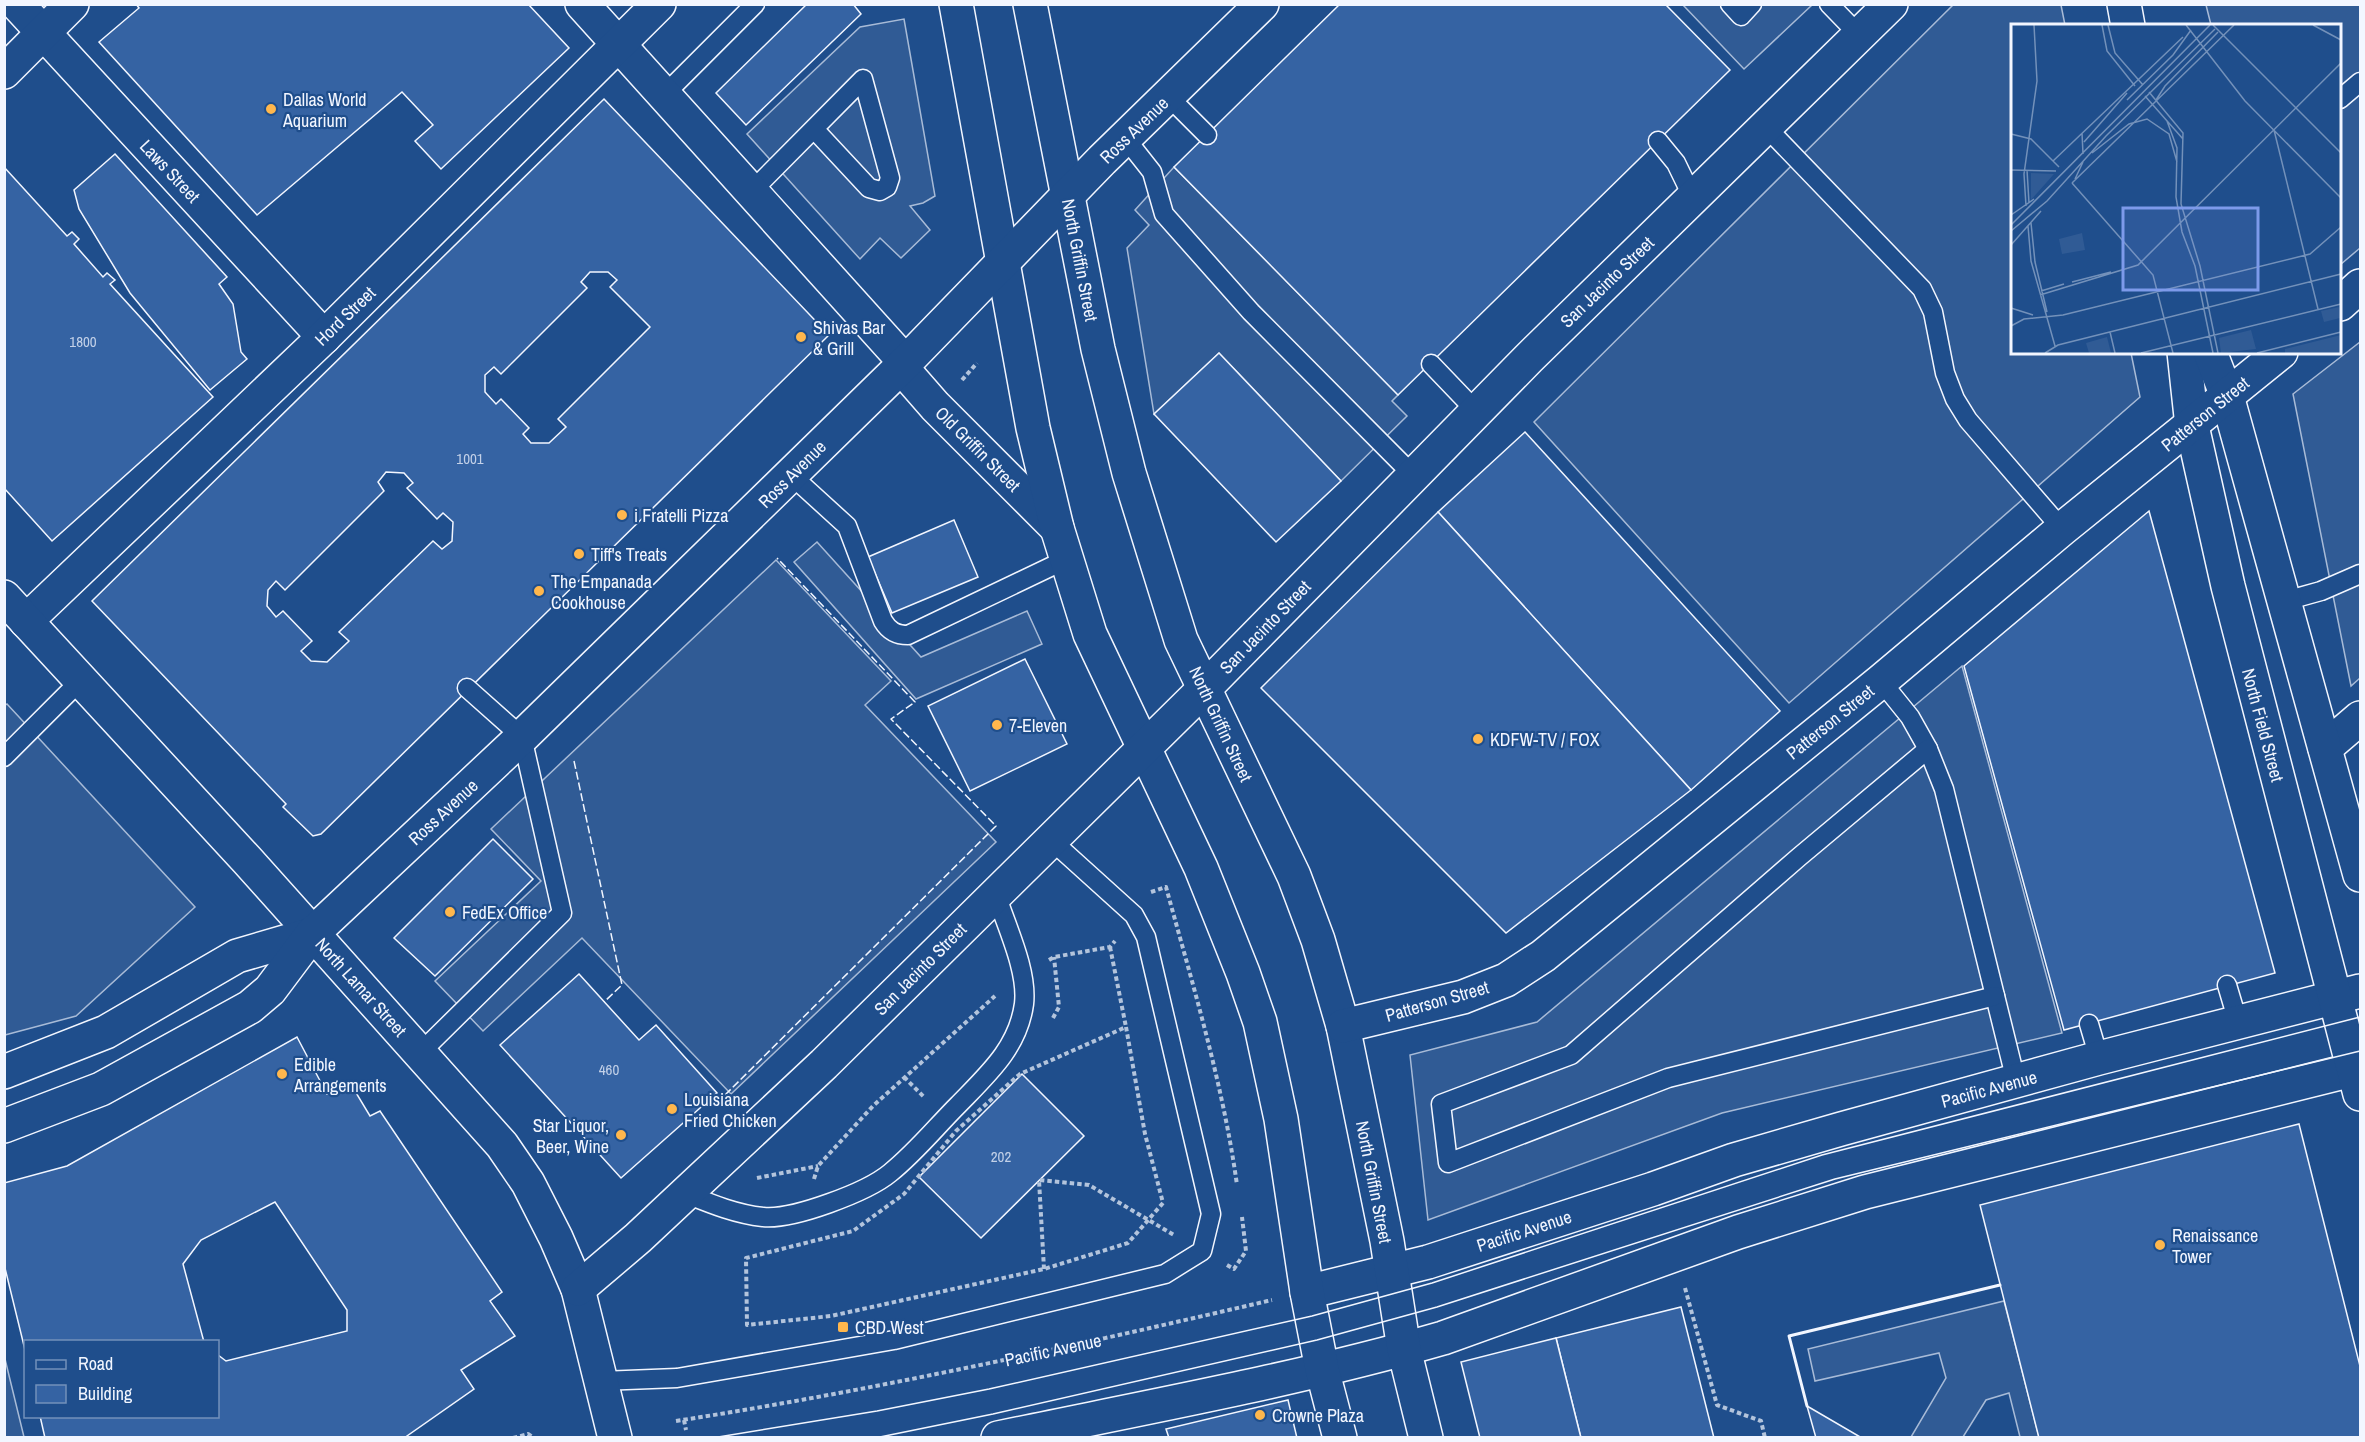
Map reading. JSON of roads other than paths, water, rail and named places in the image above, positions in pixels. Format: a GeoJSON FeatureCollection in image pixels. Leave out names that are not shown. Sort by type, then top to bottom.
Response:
{"type":"FeatureCollection","features":[{"type":"Feature","properties":{"kind":"street","name":"Laws Street"},"geometry":{"type":"LineString","coordinates":[[17,4],[324,337]]}},
{"type":"Feature","properties":{"kind":"street"},"geometry":{"type":"LineString","coordinates":[[4,72],[72,4]]}},
{"type":"Feature","properties":{"kind":"street"},"geometry":{"type":"LineString","coordinates":[[582,4],[903,364]]}},
{"type":"Feature","properties":{"kind":"street","name":"Hord Street"},"geometry":{"type":"LineString","coordinates":[[15,609],[324,337],[659,4]]}},
{"type":"Feature","properties":{"kind":"street"},"geometry":{"type":"LineString","coordinates":[[956,4],[1034,428],[1057,528],[1090,634],[1201,868],[1260,1022],[1281,1119],[1307,1292],[1322,1369],[1340,1437]]}},
{"type":"Feature","properties":{"kind":"street","name":"North Griffin Street"},"geometry":{"type":"LineString","coordinates":[[1030,4],[1098,349],[1129,474],[1181,640],[1294,876],[1318,940],[1343,1026],[1387,1242],[1404,1349],[1426,1437]]}},
{"type":"Feature","properties":{"kind":"street","name":"Ross Avenue"},"geometry":{"type":"LineString","coordinates":[[4,1126],[101,1089],[250,1007],[270,990],[312,934],[522,737],[791,475],[903,364],[1004,259],[1262,4]]}},
{"type":"Feature","properties":{"kind":"street","name":"San Jacinto Street"},"geometry":{"type":"LineString","coordinates":[[578,1289],[638,1238],[824,1064],[1204,689],[1476,411],[1891,4]]}},
{"type":"Feature","properties":{"kind":"street"},"geometry":{"type":"LineString","coordinates":[[2124,4],[2128,24]]}},
{"type":"Feature","properties":{"kind":"street"},"geometry":{"type":"LineString","coordinates":[[2341,303],[2361,286]]}},
{"type":"Feature","properties":{"kind":"street","name":"North Field Street"},"geometry":{"type":"LineString","coordinates":[[2184,354],[2192,426],[2249,671],[2348,994],[2358,1077]]}},
{"type":"Feature","properties":{"kind":"street"},"geometry":{"type":"LineString","coordinates":[[2211,354],[2228,396],[2361,875]]}},
{"type":"Feature","properties":{"kind":"street","name":"Patterson Street"},"geometry":{"type":"LineString","coordinates":[[1343,1026],[1463,997],[1506,980],[1543,956],[2279,354]]}},
{"type":"Feature","properties":{"kind":"street","name":"Old Griffin Street"},"geometry":{"type":"LineString","coordinates":[[903,364],[935,406],[1057,528]]}},
{"type":"Feature","properties":{"kind":"street","name":"North Lamar Street"},"geometry":{"type":"LineString","coordinates":[[15,609],[247,860],[502,1145],[528,1184],[556,1238],[578,1289],[615,1437]]}},
{"type":"Feature","properties":{"kind":"street"},"geometry":{"type":"LineString","coordinates":[[2325,748],[2361,718]]}},
{"type":"Feature","properties":{"kind":"street","name":"Ross Avenue"},"geometry":{"type":"LineString","coordinates":[[4,1072],[106,1032],[237,956],[312,934]]}},
{"type":"Feature","properties":{"kind":"street","name":"Pacific Avenue"},"geometry":{"type":"LineString","coordinates":[[1307,1292],[1391,1272],[1642,1193],[1734,1160],[2099,1058],[2348,994]]}},
{"type":"Feature","properties":{"kind":"street"},"geometry":{"type":"LineString","coordinates":[[998,1437],[1322,1369],[1404,1349],[1443,1338],[1738,1232],[1865,1192],[2358,1077]]}},
{"type":"Feature","properties":{"kind":"lane"},"geometry":{"type":"LineString","coordinates":[[664,95],[755,4]]}},
{"type":"Feature","properties":{"kind":"lane"},"geometry":{"type":"LineString","coordinates":[[1730,4],[1741,16],[1752,4]]}},
{"type":"Feature","properties":{"kind":"lane"},"geometry":{"type":"LineString","coordinates":[[1829,4],[1860,36]]}},
{"type":"Feature","properties":{"kind":"lane"},"geometry":{"type":"LineString","coordinates":[[751,192],[814,129],[864,80],[890,178],[887,187],[880,191],[870,188],[814,129]]}},
{"type":"Feature","properties":{"kind":"lane"},"geometry":{"type":"LineString","coordinates":[[2341,98],[2361,82]]}},
{"type":"Feature","properties":{"kind":"lane"},"geometry":{"type":"LineString","coordinates":[[1168,97],[1207,135]]}},
{"type":"Feature","properties":{"kind":"lane"},"geometry":{"type":"LineString","coordinates":[[1766,127],[1922,289],[1933,312],[1945,373],[1955,399],[1968,420],[2062,529]]}},
{"type":"Feature","properties":{"kind":"lane"},"geometry":{"type":"LineString","coordinates":[[1125,139],[1152,172],[1164,214],[1251,312],[1413,475]]}},
{"type":"Feature","properties":{"kind":"lane"},"geometry":{"type":"LineString","coordinates":[[1658,141],[1676,163],[1693,198]]}},
{"type":"Feature","properties":{"kind":"lane"},"geometry":{"type":"LineString","coordinates":[[1431,364],[1476,411]]}},
{"type":"Feature","properties":{"kind":"lane"},"geometry":{"type":"LineString","coordinates":[[791,475],[847,526],[883,621],[887,628],[901,635],[915,632],[1067,559]]}},
{"type":"Feature","properties":{"kind":"lane"},"geometry":{"type":"LineString","coordinates":[[2285,601],[2321,591],[2361,574]]}},
{"type":"Feature","properties":{"kind":"lane"},"geometry":{"type":"LineString","coordinates":[[4,757],[81,681]]}},
{"type":"Feature","properties":{"kind":"lane"},"geometry":{"type":"LineString","coordinates":[[1881,681],[1910,717],[1928,749],[1944,789],[2016,1081]]}},
{"type":"Feature","properties":{"kind":"lane"},"geometry":{"type":"LineString","coordinates":[[420,1053],[562,913],[522,737],[467,688]]}},
{"type":"Feature","properties":{"kind":"lane"},"geometry":{"type":"LineString","coordinates":[[1928,749],[1799,857],[1571,1055],[1441,1104],[1448,1163],[1668,1078],[1995,996]]}},
{"type":"Feature","properties":{"kind":"lane"},"geometry":{"type":"LineString","coordinates":[[601,1382],[677,1378],[894,1340],[1165,1274],[1202,1251],[1211,1214],[1146,937],[1134,915],[1051,840]]}},
{"type":"Feature","properties":{"kind":"lane"},"geometry":{"type":"LineString","coordinates":[[684,1193],[721,1208],[764,1218],[804,1211],[844,1199],[890,1174],[1001,1061],[1016,1031],[1024,1004],[1023,977],[996,894]]}},
{"type":"Feature","properties":{"kind":"lane"},"geometry":{"type":"LineString","coordinates":[[2228,986],[2238,1022]]}},
{"type":"Feature","properties":{"kind":"lane"},"geometry":{"type":"LineString","coordinates":[[2089,1024],[2099,1058]]}},
{"type":"Feature","properties":{"kind":"tram line"},"geometry":{"type":"LineString","coordinates":[[712,1438],[877,1411],[989,1389],[1312,1316],[1432,1283],[1822,1155],[2360,1017]]}},
{"type":"Feature","properties":{"kind":"tram line"},"geometry":{"type":"LineString","coordinates":[[875,1438],[993,1414],[1317,1340],[1437,1307],[1835,1179],[2360,1051]]}},
{"type":"Feature","properties":{"kind":"place","name":"Dallas World Aquarium"},"geometry":{"type":"Point","coordinates":[271,109]}},
{"type":"Feature","properties":{"kind":"place","name":"Shivas Bar & Grill"},"geometry":{"type":"Point","coordinates":[801,337]}},
{"type":"Feature","properties":{"kind":"place","name":"i Fratelli Pizza"},"geometry":{"type":"Point","coordinates":[622,515]}},
{"type":"Feature","properties":{"kind":"place","name":"Tiff's Treats"},"geometry":{"type":"Point","coordinates":[579,554]}},
{"type":"Feature","properties":{"kind":"place","name":"The Empanada Cookhouse"},"geometry":{"type":"Point","coordinates":[539,591]}},
{"type":"Feature","properties":{"kind":"place","name":"7-Eleven"},"geometry":{"type":"Point","coordinates":[997,725]}},
{"type":"Feature","properties":{"kind":"place","name":"KDFW-TV / FOX"},"geometry":{"type":"Point","coordinates":[1478,739]}},
{"type":"Feature","properties":{"kind":"place","name":"FedEx Office"},"geometry":{"type":"Point","coordinates":[450,912]}},
{"type":"Feature","properties":{"kind":"place","name":"Edible Arrangements"},"geometry":{"type":"Point","coordinates":[282,1074]}},
{"type":"Feature","properties":{"kind":"place","name":"Louisiana Fried Chicken"},"geometry":{"type":"Point","coordinates":[672,1109]}},
{"type":"Feature","properties":{"kind":"place","name":"Star Liquor, Beer, Wine"},"geometry":{"type":"Point","coordinates":[621,1135]}},
{"type":"Feature","properties":{"kind":"place","name":"Renaissance Tower"},"geometry":{"type":"Point","coordinates":[2160,1245]}},
{"type":"Feature","properties":{"kind":"place","name":"CBD West"},"geometry":{"type":"Point","coordinates":[843,1327]}},
{"type":"Feature","properties":{"kind":"place","name":"Crowne Plaza"},"geometry":{"type":"Point","coordinates":[1260,1415]}}]}
